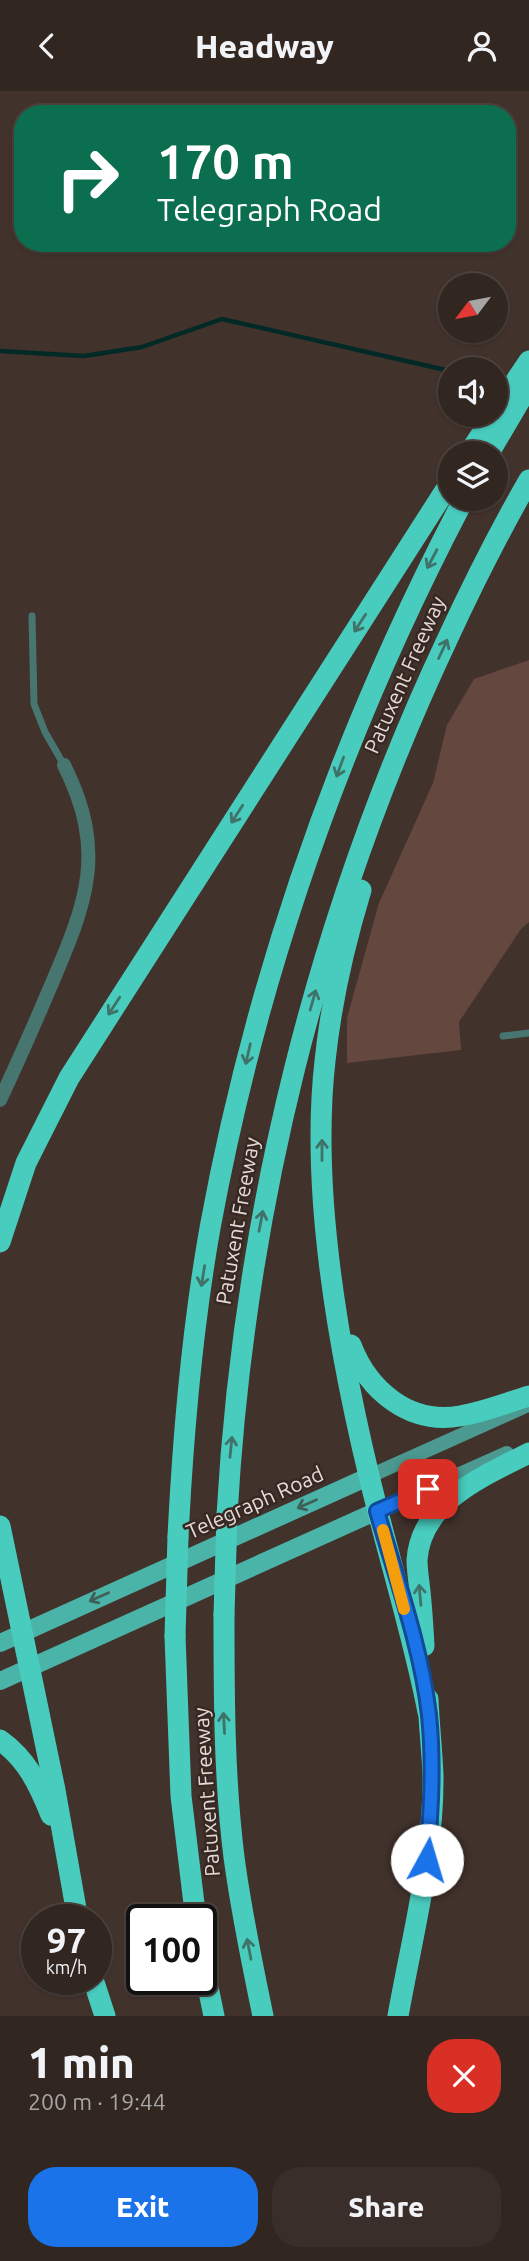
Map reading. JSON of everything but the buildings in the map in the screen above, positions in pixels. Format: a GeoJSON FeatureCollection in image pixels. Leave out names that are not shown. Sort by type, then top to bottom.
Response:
{"type":"FeatureCollection","features":[{"type":"Feature","properties":{"kind":"highway"},"geometry":{"type":"LineString","coordinates":[[508,393],[529,361]]}},
{"type":"Feature","properties":{"kind":"highway"},"geometry":{"type":"LineString","coordinates":[[496,441],[529,386]]}},
{"type":"Feature","properties":{"kind":"highway","name":"Patuxent Freeway"},"geometry":{"type":"LineString","coordinates":[[263,2016],[234,1856],[223,1707],[224,1615],[229,1468],[245,1322],[274,1154],[332,931],[391,767],[471,590],[529,480]]}},
{"type":"Feature","properties":{"kind":"highway"},"geometry":{"type":"LineString","coordinates":[[0,1242],[26,1163],[69,1078],[438,502]]}},
{"type":"Feature","properties":{"kind":"highway","name":"Patuxent Freeway"},"geometry":{"type":"LineString","coordinates":[[194,1904],[181,1796],[175,1636],[177,1537],[185,1419],[198,1305],[224,1158],[252,1038],[285,923],[344,755],[381,667],[458,511]]}},
{"type":"Feature","properties":{"kind":"highway"},"geometry":{"type":"LineString","coordinates":[[426,685],[397,768],[347,936],[333,1001],[324,1063],[321,1127],[326,1230],[349,1385],[377,1511],[415,1647],[428,1712]]}},
{"type":"Feature","properties":{"kind":"highway"},"geometry":{"type":"LineString","coordinates":[[334,1291],[357,1362],[379,1391],[395,1403],[426,1415],[458,1416],[529,1396]]}},
{"type":"Feature","properties":{"kind":"highway"},"geometry":{"type":"LineString","coordinates":[[398,2016],[427,1860],[433,1776],[417,1561],[421,1541],[439,1509],[455,1495],[472,1482],[529,1453]]}},
{"type":"Feature","properties":{"kind":"highway"},"geometry":{"type":"LineString","coordinates":[[0,1526],[55,1790],[75,1904]]}},
{"type":"Feature","properties":{"kind":"highway"},"geometry":{"type":"LineString","coordinates":[[0,1740],[18,1754],[31,1771],[64,1845]]}},
{"type":"Feature","properties":{"kind":"highway"},"geometry":{"type":"LineString","coordinates":[[98,1995],[105,2016]]}},
{"type":"Feature","properties":{"kind":"highway"},"geometry":{"type":"LineString","coordinates":[[210,1995],[214,2016]]}},
{"type":"Feature","properties":{"kind":"main road","name":"Telegraph Road"},"geometry":{"type":"LineString","coordinates":[[0,1643],[529,1405]]}},
{"type":"Feature","properties":{"kind":"main road"},"geometry":{"type":"LineString","coordinates":[[0,1681],[529,1443]]}},
{"type":"Feature","properties":{"kind":"street"},"geometry":{"type":"LineString","coordinates":[[0,1100],[78,923],[89,877],[85,819],[64,765]]}},
{"type":"Feature","properties":{"kind":"lane"},"geometry":{"type":"LineString","coordinates":[[32,615],[34,703],[45,731],[64,765]]}},
{"type":"Feature","properties":{"kind":"lane"},"geometry":{"type":"LineString","coordinates":[[503,1037],[529,1033]]}},
{"type":"Feature","properties":{"kind":"shaded area"},"geometry":{"type":"Polygon","coordinates":[[[529,660],[529,922],[521,929],[459,1022],[461,1050],[347,1063],[347,1018],[379,903],[433,783],[447,725],[474,679],[529,660]]]}},
{"type":"Feature","properties":{"kind":"waterway"},"geometry":{"type":"LineString","coordinates":[[0,351],[84,356],[142,347],[222,319],[438,368]]}},
{"type":"Feature","properties":{"kind":"slow traffic"},"geometry":{"type":"LineString","coordinates":[[383,1530],[404,1609]]}},
{"type":"Feature","properties":{"kind":"route"},"geometry":{"type":"LineString","coordinates":[[427,1860],[433,1776],[428,1712],[415,1647],[377,1511],[428,1489]]}}]}
